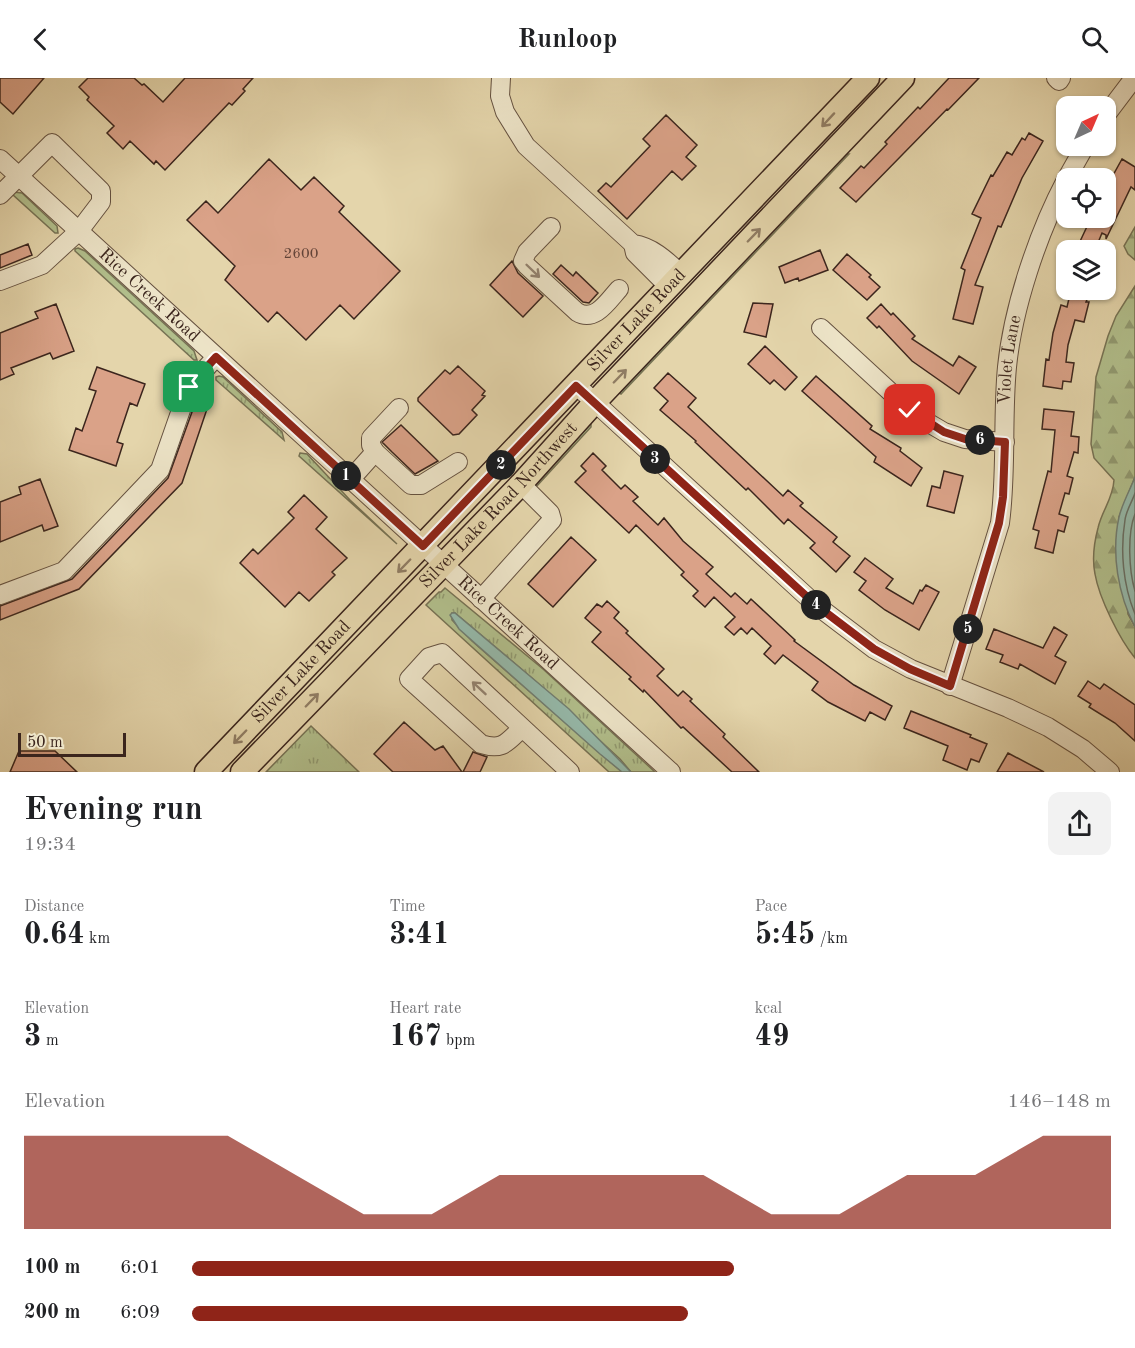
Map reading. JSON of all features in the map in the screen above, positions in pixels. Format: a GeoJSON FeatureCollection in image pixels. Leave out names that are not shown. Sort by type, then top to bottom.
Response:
{"type":"FeatureCollection","features":[{"type":"Feature","properties":{"kind":"main road","name":"Silver Lake Road"},"geometry":{"type":"LineString","coordinates":[[206,772],[868,78]]}},
{"type":"Feature","properties":{"kind":"main road","name":"Silver Lake Road Northwest"},"geometry":{"type":"LineString","coordinates":[[242,772],[521,484],[594,403],[903,78]]}},
{"type":"Feature","properties":{"kind":"street"},"geometry":{"type":"LineString","coordinates":[[501,78],[500,96],[505,112],[526,146],[633,244],[647,248],[664,259],[675,281]]}},
{"type":"Feature","properties":{"kind":"street"},"geometry":{"type":"LineString","coordinates":[[1056,78],[1059,81],[1061,78]]}},
{"type":"Feature","properties":{"kind":"street"},"geometry":{"type":"LineString","coordinates":[[1116,102],[1134,78]]}},
{"type":"Feature","properties":{"kind":"street"},"geometry":{"type":"LineString","coordinates":[[0,195],[52,143],[101,191],[101,202],[79,231],[42,266],[0,281]]}},
{"type":"Feature","properties":{"kind":"street","name":"Rice Creek Road"},"geometry":{"type":"LineString","coordinates":[[0,159],[671,772]]}},
{"type":"Feature","properties":{"kind":"street","name":"Violet Lane"},"geometry":{"type":"LineString","coordinates":[[950,686],[999,523],[1003,497],[1007,371],[1014,324],[1032,262],[1056,205]]}},
{"type":"Feature","properties":{"kind":"street"},"geometry":{"type":"LineString","coordinates":[[551,227],[527,252],[523,261],[577,312],[584,316],[592,315],[619,289]]}},
{"type":"Feature","properties":{"kind":"street"},"geometry":{"type":"LineString","coordinates":[[821,328],[910,410],[927,422],[944,432],[965,439],[1005,442]]}},
{"type":"Feature","properties":{"kind":"street"},"geometry":{"type":"LineString","coordinates":[[0,595],[64,571],[160,470],[189,387],[216,357]]}},
{"type":"Feature","properties":{"kind":"street"},"geometry":{"type":"LineString","coordinates":[[576,386],[816,605],[874,649],[910,669],[1008,708],[1048,727],[1083,749],[1110,772]]}},
{"type":"Feature","properties":{"kind":"street"},"geometry":{"type":"LineString","coordinates":[[399,408],[371,438],[371,446],[411,485],[421,485],[458,462]]}},
{"type":"Feature","properties":{"kind":"street"},"geometry":{"type":"LineString","coordinates":[[350,480],[375,452]]}},
{"type":"Feature","properties":{"kind":"street"},"geometry":{"type":"LineString","coordinates":[[482,599],[552,520],[550,513],[521,484]]}},
{"type":"Feature","properties":{"kind":"street"},"geometry":{"type":"LineString","coordinates":[[522,728],[503,746],[492,748],[481,744],[409,679],[429,657],[442,653],[570,772]]}},
{"type":"Feature","properties":{"kind":"green space"},"geometry":{"type":"Polygon","coordinates":[[[844,154],[849,154],[621,394],[619,393],[844,154]]]}},
{"type":"Feature","properties":{"kind":"green space"},"geometry":{"type":"Polygon","coordinates":[[[13,192],[22,193],[57,226],[58,233],[55,233],[12,194],[13,192]]]}},
{"type":"Feature","properties":{"kind":"green space"},"geometry":{"type":"Polygon","coordinates":[[[1135,227],[1135,260],[1124,246],[1135,227]]]}},
{"type":"Feature","properties":{"kind":"green space"},"geometry":{"type":"Polygon","coordinates":[[[78,248],[85,251],[194,351],[197,360],[194,360],[75,251],[78,248]]]}},
{"type":"Feature","properties":{"kind":"green space"},"geometry":{"type":"Polygon","coordinates":[[[1135,286],[1135,477],[1119,517],[1128,614],[1135,627],[1135,658],[1111,618],[1097,584],[1095,539],[1112,493],[1114,480],[1094,458],[1091,444],[1096,377],[1116,316],[1135,286]]]}},
{"type":"Feature","properties":{"kind":"green space"},"geometry":{"type":"Polygon","coordinates":[[[219,376],[223,377],[282,432],[284,440],[216,380],[219,376]]]}},
{"type":"Feature","properties":{"kind":"green space"},"geometry":{"type":"Polygon","coordinates":[[[591,423],[591,427],[535,488],[535,485],[591,423]]]}},
{"type":"Feature","properties":{"kind":"green space"},"geometry":{"type":"Polygon","coordinates":[[[300,453],[307,454],[350,500],[397,544],[299,456],[300,453]]]}},
{"type":"Feature","properties":{"kind":"green space"},"geometry":{"type":"Polygon","coordinates":[[[445,588],[543,669],[655,772],[631,772],[620,759],[532,678],[455,613],[452,613],[452,620],[472,641],[622,772],[609,772],[426,605],[445,588]]]}},
{"type":"Feature","properties":{"kind":"green space"},"geometry":{"type":"Polygon","coordinates":[[[311,726],[359,772],[266,772],[311,726]]]}},
{"type":"Feature","properties":{"kind":"water"},"geometry":{"type":"Polygon","coordinates":[[[1135,477],[1135,627],[1120,588],[1116,545],[1120,512],[1135,477]]]}},
{"type":"Feature","properties":{"kind":"water"},"geometry":{"type":"Polygon","coordinates":[[[455,613],[569,709],[631,772],[622,772],[600,754],[459,629],[450,615],[455,613]]]}},
{"type":"Feature","properties":{"kind":"building"},"geometry":{"type":"Polygon","coordinates":[[[0,78],[44,78],[13,114],[0,102],[0,78]]]}},
{"type":"Feature","properties":{"kind":"building"},"geometry":{"type":"Polygon","coordinates":[[[88,78],[134,78],[163,102],[185,78],[253,78],[232,105],[229,103],[165,170],[156,161],[154,164],[130,141],[123,149],[107,133],[114,126],[87,100],[89,97],[79,87],[88,78]]]}},
{"type":"Feature","properties":{"kind":"building"},"geometry":{"type":"Polygon","coordinates":[[[949,78],[979,78],[856,202],[840,188],[861,166],[864,168],[918,107],[920,109],[949,78]]]}},
{"type":"Feature","properties":{"kind":"building"},"geometry":{"type":"Polygon","coordinates":[[[666,115],[697,145],[686,157],[696,166],[682,180],[672,171],[627,219],[598,191],[606,183],[611,187],[650,146],[643,139],[666,115]]]}},
{"type":"Feature","properties":{"kind":"building"},"geometry":{"type":"Polygon","coordinates":[[[1029,133],[1043,141],[1022,178],[1001,227],[998,226],[975,285],[983,287],[973,324],[953,319],[965,270],[961,268],[981,218],[972,214],[991,175],[993,176],[1007,152],[1012,155],[1022,138],[1025,140],[1029,133]]]}},
{"type":"Feature","properties":{"kind":"building"},"geometry":{"type":"Polygon","coordinates":[[[269,159],[301,190],[314,177],[344,206],[339,212],[400,271],[354,319],[340,305],[306,340],[277,312],[268,322],[225,280],[235,266],[187,220],[206,201],[218,213],[269,159]]]}},
{"type":"Feature","properties":{"kind":"building"},"geometry":{"type":"Polygon","coordinates":[[[1122,159],[1135,167],[1135,190],[1131,187],[1116,218],[1116,170],[1122,159]]]}},
{"type":"Feature","properties":{"kind":"building"},"geometry":{"type":"Polygon","coordinates":[[[1086,228],[1111,228],[1106,239],[1106,235],[1102,233],[1099,240],[1081,240],[1086,228]]]}},
{"type":"Feature","properties":{"kind":"building"},"geometry":{"type":"Polygon","coordinates":[[[28,244],[32,255],[0,268],[0,255],[28,244]]]}},
{"type":"Feature","properties":{"kind":"building"},"geometry":{"type":"Polygon","coordinates":[[[820,250],[828,270],[799,281],[798,278],[785,283],[779,267],[820,250]]]}},
{"type":"Feature","properties":{"kind":"building"},"geometry":{"type":"Polygon","coordinates":[[[847,254],[871,275],[869,277],[880,287],[867,300],[833,270],[847,254]]]}},
{"type":"Feature","properties":{"kind":"building"},"geometry":{"type":"Polygon","coordinates":[[[512,261],[518,273],[543,296],[523,317],[490,285],[512,261]]]}},
{"type":"Feature","properties":{"kind":"building"},"geometry":{"type":"Polygon","coordinates":[[[561,265],[573,276],[576,272],[598,293],[589,303],[583,302],[553,274],[561,265]]]}},
{"type":"Feature","properties":{"kind":"building"},"geometry":{"type":"Polygon","coordinates":[[[1069,300],[1089,302],[1084,322],[1075,320],[1068,345],[1066,362],[1074,363],[1071,382],[1063,381],[1062,389],[1043,386],[1046,359],[1049,360],[1053,333],[1061,305],[1067,307],[1069,300]]]}},
{"type":"Feature","properties":{"kind":"building"},"geometry":{"type":"Polygon","coordinates":[[[753,303],[773,304],[766,337],[744,332],[753,303]]]}},
{"type":"Feature","properties":{"kind":"building"},"geometry":{"type":"Polygon","coordinates":[[[56,304],[74,351],[53,359],[50,353],[11,368],[14,374],[0,380],[0,333],[38,318],[35,312],[56,304]]]}},
{"type":"Feature","properties":{"kind":"building"},"geometry":{"type":"Polygon","coordinates":[[[881,304],[915,336],[912,339],[953,366],[959,356],[976,367],[959,394],[912,361],[879,326],[877,328],[867,318],[881,304]]]}},
{"type":"Feature","properties":{"kind":"building"},"geometry":{"type":"Polygon","coordinates":[[[765,346],[797,377],[785,390],[774,380],[770,384],[748,364],[765,346]]]}},
{"type":"Feature","properties":{"kind":"building"},"geometry":{"type":"Polygon","coordinates":[[[458,366],[485,391],[482,395],[485,396],[472,410],[477,415],[459,434],[453,435],[418,401],[418,398],[445,370],[450,374],[458,366]]]}},
{"type":"Feature","properties":{"kind":"building"},"geometry":{"type":"Polygon","coordinates":[[[97,367],[145,384],[137,406],[130,403],[117,442],[123,444],[116,466],[69,450],[76,428],[82,431],[96,391],[89,389],[97,367]]]}},
{"type":"Feature","properties":{"kind":"building"},"geometry":{"type":"Polygon","coordinates":[[[668,373],[696,398],[688,407],[783,496],[788,490],[803,503],[800,506],[837,537],[833,542],[850,556],[836,572],[810,548],[815,543],[788,519],[784,524],[748,488],[746,490],[696,441],[660,410],[668,401],[654,388],[668,373]]]}},
{"type":"Feature","properties":{"kind":"building"},"geometry":{"type":"Polygon","coordinates":[[[816,376],[872,426],[870,429],[901,448],[900,451],[922,468],[911,486],[874,462],[876,457],[802,391],[816,376]]]}},
{"type":"Feature","properties":{"kind":"building"},"geometry":{"type":"Polygon","coordinates":[[[196,401],[208,406],[182,483],[79,589],[0,620],[0,606],[72,579],[168,478],[196,401]]]}},
{"type":"Feature","properties":{"kind":"building"},"geometry":{"type":"Polygon","coordinates":[[[1044,409],[1074,412],[1071,436],[1079,437],[1078,453],[1074,452],[1067,476],[1073,478],[1069,494],[1065,493],[1059,514],[1068,517],[1064,532],[1058,530],[1053,553],[1035,548],[1039,531],[1033,529],[1048,471],[1051,472],[1055,430],[1042,429],[1044,409]]]}},
{"type":"Feature","properties":{"kind":"building"},"geometry":{"type":"Polygon","coordinates":[[[401,425],[438,461],[415,474],[392,452],[382,442],[401,425]]]}},
{"type":"Feature","properties":{"kind":"building"},"geometry":{"type":"Polygon","coordinates":[[[593,453],[606,466],[602,470],[621,489],[625,485],[638,497],[633,501],[658,525],[664,518],[683,541],[713,567],[706,574],[731,597],[735,593],[747,604],[751,599],[794,641],[854,685],[892,706],[885,720],[870,712],[865,721],[828,702],[812,690],[818,682],[783,655],[775,664],[764,654],[771,646],[752,628],[747,634],[741,628],[734,635],[725,627],[735,617],[714,597],[705,607],[693,596],[698,591],[681,575],[684,572],[636,525],[629,533],[575,482],[586,471],[581,466],[593,453]]]}},
{"type":"Feature","properties":{"kind":"building"},"geometry":{"type":"Polygon","coordinates":[[[944,471],[963,476],[954,513],[927,506],[932,486],[940,488],[944,471]]]}},
{"type":"Feature","properties":{"kind":"building"},"geometry":{"type":"Polygon","coordinates":[[[40,479],[58,526],[44,531],[42,525],[0,542],[0,502],[21,494],[19,487],[40,479]]]}},
{"type":"Feature","properties":{"kind":"building"},"geometry":{"type":"Polygon","coordinates":[[[304,495],[327,517],[316,529],[347,558],[332,572],[335,575],[309,601],[299,592],[285,607],[240,563],[253,549],[258,554],[294,518],[288,512],[304,495]]]}},
{"type":"Feature","properties":{"kind":"building"},"geometry":{"type":"Polygon","coordinates":[[[571,537],[596,560],[553,607],[528,584],[571,537]]]}},
{"type":"Feature","properties":{"kind":"building"},"geometry":{"type":"Polygon","coordinates":[[[865,558],[893,579],[886,588],[913,604],[920,590],[922,591],[926,585],[939,592],[919,630],[885,610],[859,590],[866,581],[854,572],[865,558]]]}},
{"type":"Feature","properties":{"kind":"building"},"geometry":{"type":"Polygon","coordinates":[[[607,601],[619,612],[614,618],[628,631],[626,633],[664,669],[657,676],[678,696],[683,691],[692,699],[690,701],[725,734],[723,737],[759,772],[732,772],[683,727],[681,728],[644,690],[643,692],[629,679],[631,677],[592,642],[601,632],[585,618],[597,604],[602,607],[607,601]]]}},
{"type":"Feature","properties":{"kind":"building"},"geometry":{"type":"Polygon","coordinates":[[[1054,627],[1067,635],[1055,656],[1066,662],[1055,684],[1020,664],[1018,669],[1000,662],[1003,655],[986,649],[994,629],[1043,648],[1054,627]]]}},
{"type":"Feature","properties":{"kind":"building"},"geometry":{"type":"Polygon","coordinates":[[[1088,681],[1100,689],[1104,684],[1135,705],[1135,741],[1115,723],[1089,707],[1091,704],[1078,696],[1088,681]]]}},
{"type":"Feature","properties":{"kind":"building"},"geometry":{"type":"Polygon","coordinates":[[[911,711],[971,735],[970,737],[987,744],[979,762],[971,759],[967,770],[943,760],[948,746],[904,728],[911,711]]]}},
{"type":"Feature","properties":{"kind":"building"},"geometry":{"type":"Polygon","coordinates":[[[404,722],[435,750],[443,746],[462,772],[393,772],[374,754],[404,722]]]}},
{"type":"Feature","properties":{"kind":"building"},"geometry":{"type":"Polygon","coordinates":[[[19,751],[55,751],[77,772],[10,772],[19,751]]]}},
{"type":"Feature","properties":{"kind":"building"},"geometry":{"type":"Polygon","coordinates":[[[473,752],[487,757],[480,772],[463,772],[473,752]]]}},
{"type":"Feature","properties":{"kind":"building"},"geometry":{"type":"Polygon","coordinates":[[[1008,753],[1044,772],[997,772],[1008,753]]]}},
{"type":"Feature","properties":{"kind":"route"},"geometry":{"type":"LineString","coordinates":[[189,387],[216,357],[423,546],[576,386],[816,605],[874,649],[910,669],[950,686],[999,523],[1003,497],[1005,442],[965,439],[944,432],[910,410]]}}]}
